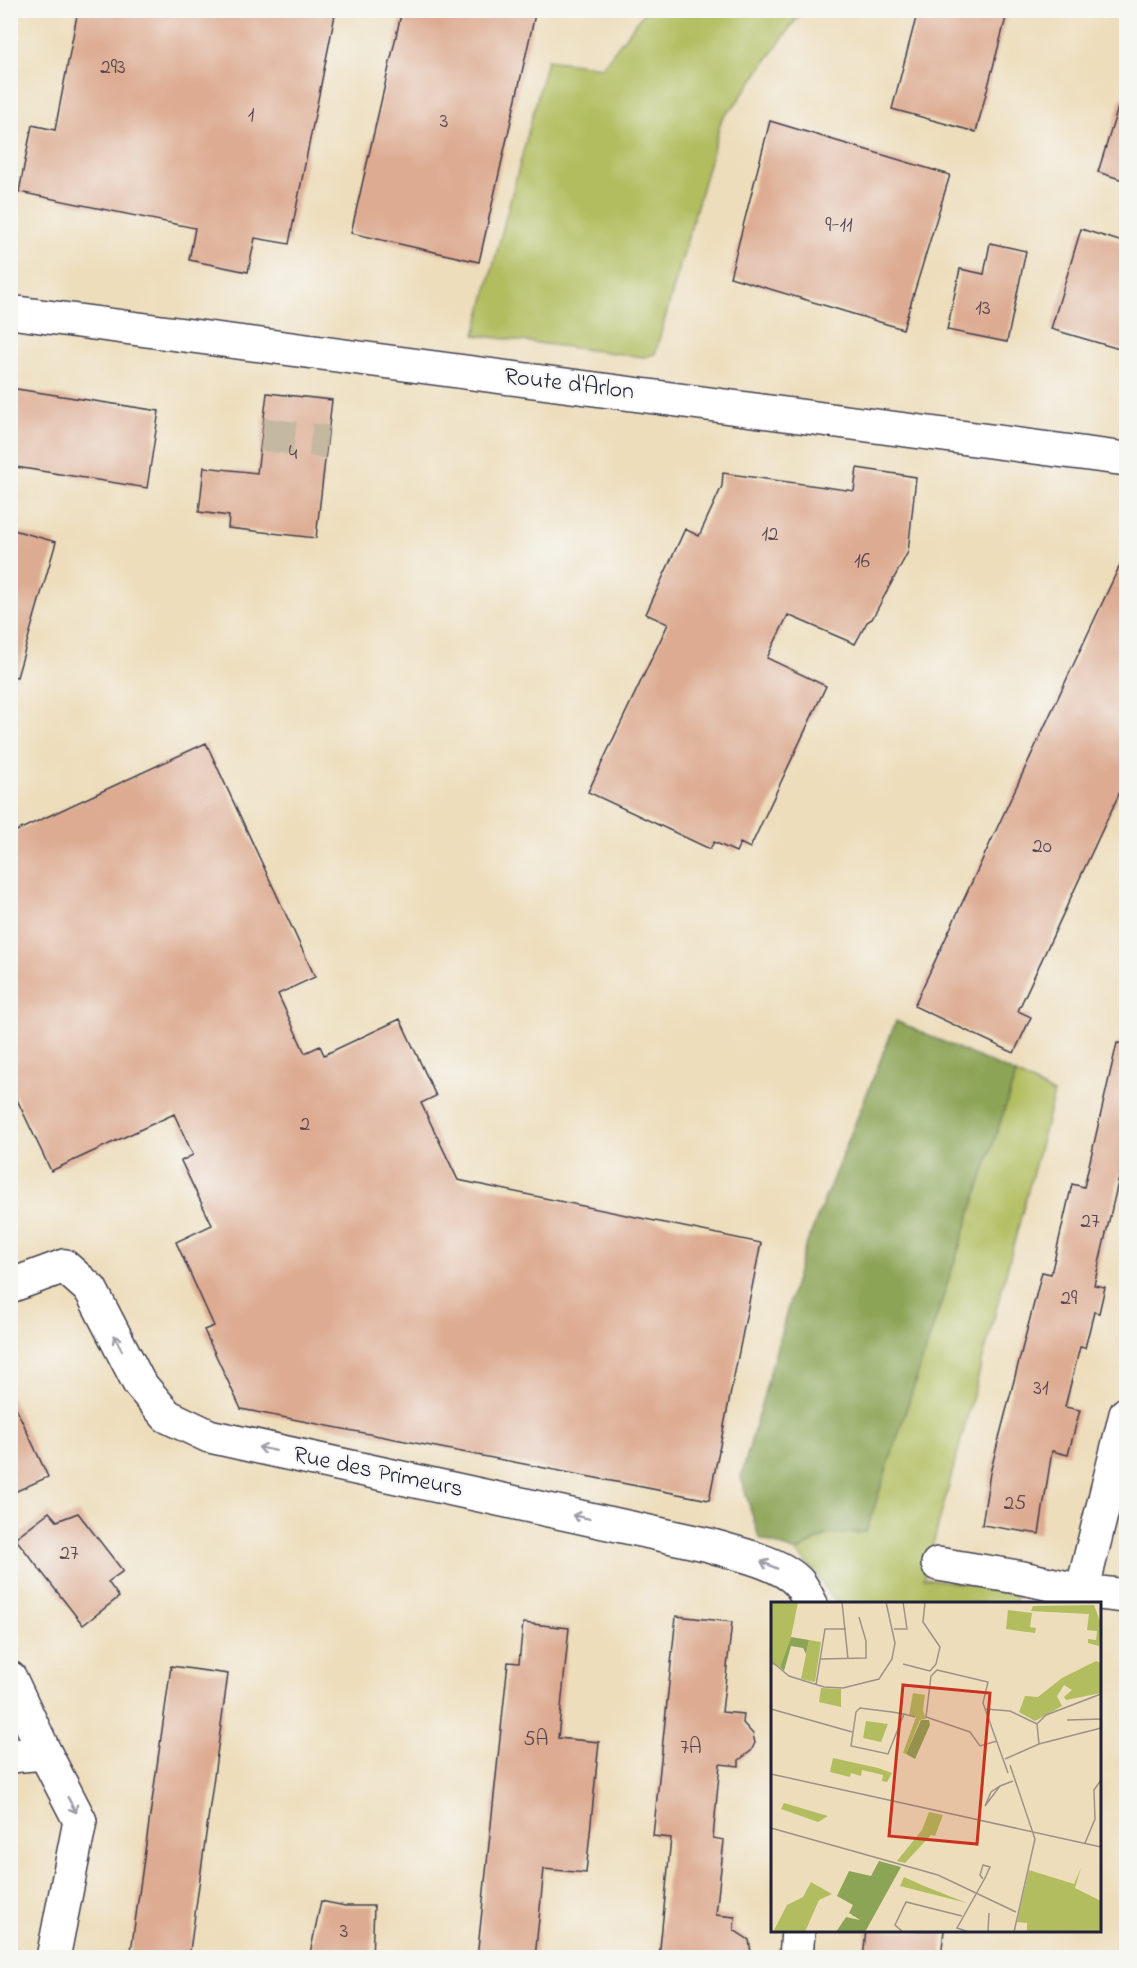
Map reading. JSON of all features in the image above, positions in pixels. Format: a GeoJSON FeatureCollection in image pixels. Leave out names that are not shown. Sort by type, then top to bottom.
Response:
{"type":"FeatureCollection","features":[{"type":"Feature","properties":{"kind":"street","name":"Route d'Arlon"},"geometry":{"type":"LineString","coordinates":[[10,312],[1126,459]]}},
{"type":"Feature","properties":{"kind":"street","name":"Rue des Primeurs"},"geometry":{"type":"LineString","coordinates":[[10,1286],[64,1266],[91,1290],[139,1383],[160,1408],[167,1416],[209,1436],[709,1545],[765,1563],[788,1574],[798,1583],[810,1602]]}},
{"type":"Feature","properties":{"kind":"street"},"geometry":{"type":"LineString","coordinates":[[1082,1591],[1126,1414]]}},
{"type":"Feature","properties":{"kind":"street"},"geometry":{"type":"LineString","coordinates":[[938,1564],[1023,1578],[1082,1591],[1126,1596]]}},
{"type":"Feature","properties":{"kind":"street"},"geometry":{"type":"LineString","coordinates":[[14,1695],[80,1821],[53,1958]]}},
{"type":"Feature","properties":{"kind":"street"},"geometry":{"type":"LineString","coordinates":[[10,1756],[45,1754]]}},
{"type":"Feature","properties":{"kind":"street"},"geometry":{"type":"LineString","coordinates":[[796,1958],[798,1932]]}},
{"type":"Feature","properties":{"kind":"green space"},"geometry":{"type":"Polygon","coordinates":[[[645,11],[802,11],[734,106],[722,118],[655,354],[644,357],[475,335],[547,60],[602,67],[645,11]]]}},
{"type":"Feature","properties":{"kind":"green space"},"geometry":{"type":"Polygon","coordinates":[[[896,1021],[1016,1074],[866,1532],[826,1535],[796,1552],[759,1538],[741,1477],[803,1253],[896,1021]]]}},
{"type":"Feature","properties":{"kind":"green space"},"geometry":{"type":"Polygon","coordinates":[[[1016,1074],[1054,1094],[924,1578],[1017,1591],[1016,1602],[835,1602],[814,1571],[796,1552],[826,1535],[866,1532],[1016,1074]]]}},
{"type":"Feature","properties":{"kind":"building"},"geometry":{"type":"Polygon","coordinates":[[[78,10],[336,10],[289,244],[255,238],[248,272],[189,260],[195,228],[19,192],[32,125],[55,130],[78,10]]]}},
{"type":"Feature","properties":{"kind":"building"},"geometry":{"type":"Polygon","coordinates":[[[402,10],[536,10],[479,262],[351,233],[402,10]]]}},
{"type":"Feature","properties":{"kind":"building"},"geometry":{"type":"Polygon","coordinates":[[[918,10],[1008,10],[976,132],[892,109],[918,10]]]}},
{"type":"Feature","properties":{"kind":"building"},"geometry":{"type":"Polygon","coordinates":[[[1121,98],[1126,99],[1126,181],[1098,172],[1121,98]]]}},
{"type":"Feature","properties":{"kind":"building"},"geometry":{"type":"Polygon","coordinates":[[[770,121],[950,175],[903,329],[730,277],[770,121]]]}},
{"type":"Feature","properties":{"kind":"building"},"geometry":{"type":"Polygon","coordinates":[[[1081,229],[1126,243],[1126,351],[1051,329],[1081,229]]]}},
{"type":"Feature","properties":{"kind":"building"},"geometry":{"type":"Polygon","coordinates":[[[990,243],[1026,251],[1007,342],[947,330],[960,269],[984,274],[990,243]]]}},
{"type":"Feature","properties":{"kind":"building"},"geometry":{"type":"Polygon","coordinates":[[[10,388],[159,411],[147,488],[10,466],[10,388]]]}},
{"type":"Feature","properties":{"kind":"building"},"geometry":{"type":"Polygon","coordinates":[[[267,393],[332,400],[316,538],[228,528],[229,516],[199,512],[204,467],[257,473],[267,393]]]}},
{"type":"Feature","properties":{"kind":"building"},"geometry":{"type":"Polygon","coordinates":[[[857,468],[916,477],[908,552],[872,619],[867,622],[855,644],[788,615],[767,658],[826,686],[750,848],[740,843],[736,852],[714,842],[710,849],[588,792],[668,624],[646,614],[685,529],[699,536],[722,486],[723,473],[854,491],[857,468]]]}},
{"type":"Feature","properties":{"kind":"building"},"geometry":{"type":"Polygon","coordinates":[[[10,529],[56,542],[17,677],[10,676],[10,529]]]}},
{"type":"Feature","properties":{"kind":"building"},"geometry":{"type":"Polygon","coordinates":[[[1126,552],[1126,779],[1018,1011],[1031,1017],[1014,1053],[914,1006],[1126,552]]]}},
{"type":"Feature","properties":{"kind":"building"},"geometry":{"type":"Polygon","coordinates":[[[206,743],[315,977],[278,994],[305,1053],[320,1046],[324,1055],[400,1019],[436,1096],[421,1103],[458,1180],[761,1243],[709,1500],[241,1409],[204,1330],[214,1326],[176,1242],[212,1225],[181,1161],[193,1155],[174,1114],[51,1171],[10,1085],[10,834],[206,743]]]}},
{"type":"Feature","properties":{"kind":"building"},"geometry":{"type":"Polygon","coordinates":[[[1117,1043],[1126,1044],[1126,1148],[1094,1285],[1105,1287],[1099,1313],[1094,1312],[1085,1348],[1080,1347],[1065,1407],[1080,1410],[1068,1455],[1052,1451],[1039,1534],[982,1525],[990,1473],[1042,1272],[1051,1274],[1072,1184],[1084,1187],[1117,1043]]]}},
{"type":"Feature","properties":{"kind":"building"},"geometry":{"type":"Polygon","coordinates":[[[10,1395],[48,1477],[10,1494],[10,1395]]]}},
{"type":"Feature","properties":{"kind":"building"},"geometry":{"type":"Polygon","coordinates":[[[49,1512],[57,1521],[78,1513],[123,1571],[108,1582],[119,1597],[83,1625],[15,1538],[49,1512]]]}},
{"type":"Feature","properties":{"kind":"building"},"geometry":{"type":"Polygon","coordinates":[[[676,1616],[732,1622],[722,1712],[744,1714],[743,1723],[753,1734],[755,1743],[751,1751],[739,1760],[739,1766],[720,1764],[713,1838],[724,1840],[716,1915],[735,1917],[734,1930],[749,1940],[752,1958],[659,1958],[671,1838],[653,1836],[676,1616]]]}},
{"type":"Feature","properties":{"kind":"building"},"geometry":{"type":"Polygon","coordinates":[[[523,1623],[569,1628],[558,1738],[599,1742],[586,1873],[544,1869],[535,1958],[477,1958],[508,1662],[519,1663],[523,1623]]]}},
{"type":"Feature","properties":{"kind":"building"},"geometry":{"type":"Polygon","coordinates":[[[171,1666],[228,1674],[189,1958],[130,1958],[171,1666]]]}},
{"type":"Feature","properties":{"kind":"building"},"geometry":{"type":"Polygon","coordinates":[[[321,1901],[345,1906],[374,1906],[372,1958],[309,1958],[321,1901]]]}},
{"type":"Feature","properties":{"kind":"building"},"geometry":{"type":"Polygon","coordinates":[[[866,1932],[944,1932],[941,1958],[863,1958],[866,1932]]]}},
{"type":"Feature","properties":{"kind":"tunnel"},"geometry":{"type":"LineString","coordinates":[[262,434],[327,442]]}}]}
